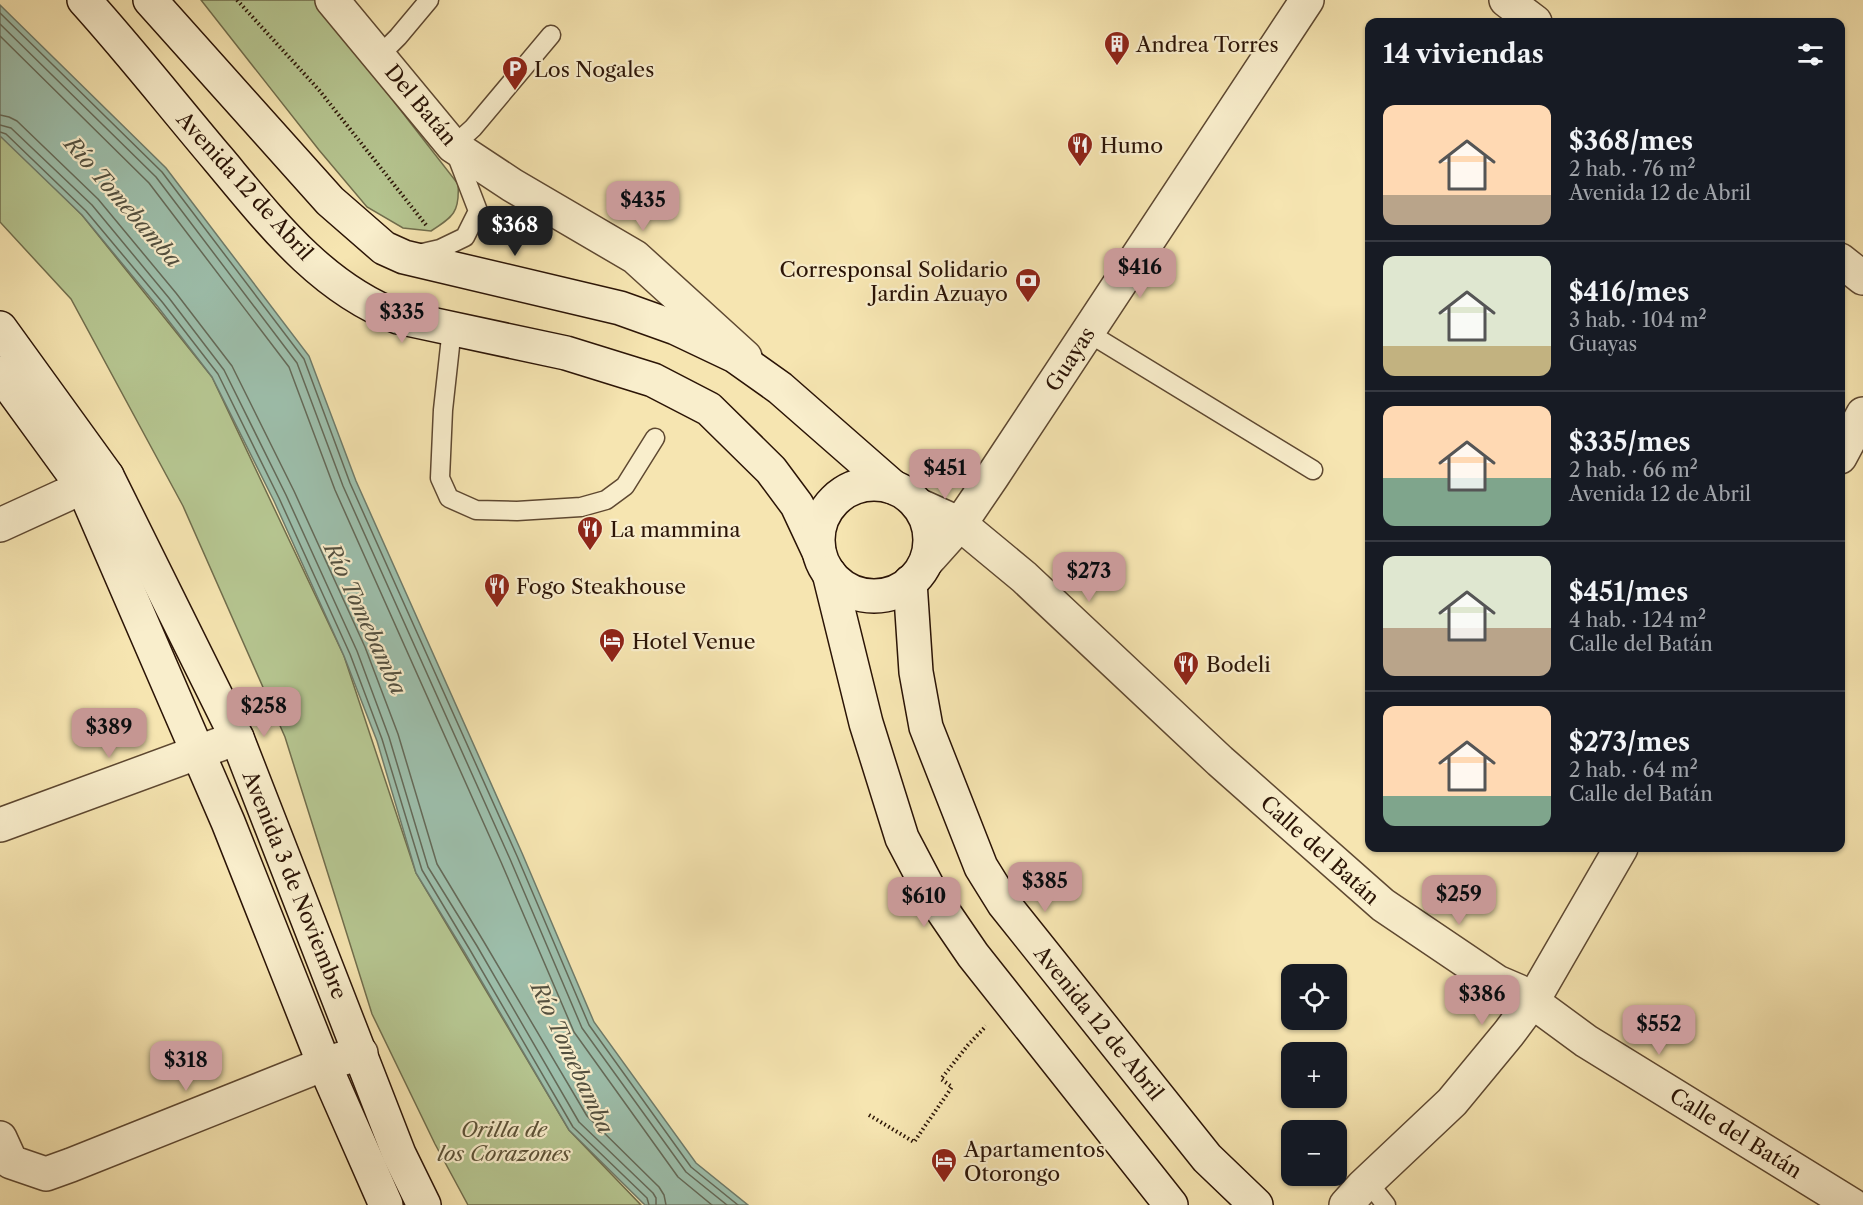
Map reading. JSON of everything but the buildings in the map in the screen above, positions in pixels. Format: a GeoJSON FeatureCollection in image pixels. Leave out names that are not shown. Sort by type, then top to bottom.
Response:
{"type":"FeatureCollection","features":[{"type":"Feature","properties":{"kind":"street","name":"Avenida 12 de Abril"},"geometry":{"type":"LineString","coordinates":[[84,0],[277,229],[322,272],[347,292],[375,309],[398,317],[566,353],[653,380],[709,409],[771,470],[797,506],[824,563],[838,583],[861,594],[887,594],[899,590],[918,572]]}},
{"type":"Feature","properties":{"kind":"street","name":"Avenida 12 de Abril"},"geometry":{"type":"LineString","coordinates":[[150,0],[330,201],[384,248],[404,257],[620,308],[676,328],[735,356],[780,388],[905,496],[926,518],[930,532],[929,547],[918,572],[916,672],[926,727],[981,867],[1004,904],[1207,1158],[1256,1205]]}},
{"type":"Feature","properties":{"kind":"street","name":"Del Batán"},"geometry":{"type":"LineString","coordinates":[[333,0],[453,146],[512,185],[635,257],[780,388]]}},
{"type":"Feature","properties":{"kind":"street","name":"Guayas"},"geometry":{"type":"LineString","coordinates":[[918,572],[960,524],[1307,0]]}},
{"type":"Feature","properties":{"kind":"street"},"geometry":{"type":"LineString","coordinates":[[1506,0],[1530,18]]}},
{"type":"Feature","properties":{"kind":"street"},"geometry":{"type":"LineString","coordinates":[[1845,264],[1863,278]]}},
{"type":"Feature","properties":{"kind":"street","name":"Avenida 3 de Noviembre"},"geometry":{"type":"LineString","coordinates":[[0,328],[95,482],[237,738],[399,1154],[424,1205]]}},
{"type":"Feature","properties":{"kind":"street","name":"Avenida 3 de Noviembre"},"geometry":{"type":"LineString","coordinates":[[0,373],[95,482],[198,754],[228,822],[324,1064],[386,1205]]}},
{"type":"Feature","properties":{"kind":"street"},"geometry":{"type":"LineString","coordinates":[[1845,448],[1863,414]]}},
{"type":"Feature","properties":{"kind":"street"},"geometry":{"type":"LineString","coordinates":[[0,525],[95,482]]}},
{"type":"Feature","properties":{"kind":"street","name":"Avenida 12 de Abril"},"geometry":{"type":"LineString","coordinates":[[905,496],[878,484],[849,489],[826,509],[820,523],[818,537],[866,723],[902,838],[932,895],[973,955],[1171,1205]]}},
{"type":"Feature","properties":{"kind":"street","name":"Calle del Batán"},"geometry":{"type":"LineString","coordinates":[[905,496],[960,524],[1024,577],[1220,761],[1383,905],[1497,982],[1518,991],[1586,1041],[1852,1205]]}},
{"type":"Feature","properties":{"kind":"street"},"geometry":{"type":"LineString","coordinates":[[0,825],[237,738]]}},
{"type":"Feature","properties":{"kind":"street"},"geometry":{"type":"LineString","coordinates":[[1346,1205],[1377,1193],[1509,1033],[1532,1002],[1619,852]]}},
{"type":"Feature","properties":{"kind":"street"},"geometry":{"type":"LineString","coordinates":[[0,1138],[10,1162],[46,1174],[324,1064],[361,1053]]}},
{"type":"Feature","properties":{"kind":"lane"},"geometry":{"type":"LineString","coordinates":[[379,56],[429,0]]}},
{"type":"Feature","properties":{"kind":"lane"},"geometry":{"type":"LineString","coordinates":[[404,257],[440,249],[465,237],[478,212],[453,146],[473,128],[551,35]]}},
{"type":"Feature","properties":{"kind":"lane"},"geometry":{"type":"LineString","coordinates":[[452,328],[443,410],[440,478],[449,498],[476,510],[517,511],[581,507],[606,500],[625,486],[655,438]]}},
{"type":"Feature","properties":{"kind":"lane"},"geometry":{"type":"LineString","coordinates":[[1087,333],[1313,470]]}},
{"type":"Feature","properties":{"kind":"path"},"geometry":{"type":"LineString","coordinates":[[237,0],[319,90],[431,231],[440,249]]}},
{"type":"Feature","properties":{"kind":"path"},"geometry":{"type":"LineString","coordinates":[[869,1115],[914,1142],[952,1087],[941,1079],[968,1045],[1010,1002]]}},
{"type":"Feature","properties":{"kind":"green space"},"geometry":{"type":"Polygon","coordinates":[[[201,0],[315,0],[458,184],[458,201],[454,213],[431,231],[403,228],[367,207],[201,0]]]}},
{"type":"Feature","properties":{"kind":"green space","name":"Orilla de los Corazones"},"geometry":{"type":"Polygon","coordinates":[[[0,134],[82,215],[212,377],[344,656],[416,873],[569,1130],[641,1205],[468,1205],[435,1144],[372,1014],[285,737],[183,506],[71,299],[0,222],[0,134]]]}},
{"type":"Feature","properties":{"kind":"water","name":"Río Tomebamba"},"geometry":{"type":"Polygon","coordinates":[[[0,5],[166,168],[309,356],[356,481],[522,853],[594,1022],[696,1163],[748,1205],[645,1205],[569,1130],[416,873],[377,741],[344,656],[274,501],[212,377],[82,215],[0,136],[0,5]]]}},
{"type":"Feature","properties":{"kind":"place","name":"Andrea Torres"},"geometry":{"type":"Point","coordinates":[1117,67]}},
{"type":"Feature","properties":{"kind":"place","name":"Los Nogales"},"geometry":{"type":"Point","coordinates":[515,92]}},
{"type":"Feature","properties":{"kind":"place","name":"Humo"},"geometry":{"type":"Point","coordinates":[1080,168]}},
{"type":"Feature","properties":{"kind":"place","name":"Corresponsal Solidario Jardin Azuayo"},"geometry":{"type":"Point","coordinates":[1028,304]}},
{"type":"Feature","properties":{"kind":"place","name":"La mammina"},"geometry":{"type":"Point","coordinates":[590,552]}},
{"type":"Feature","properties":{"kind":"place","name":"Fogo Steakhouse"},"geometry":{"type":"Point","coordinates":[497,609]}},
{"type":"Feature","properties":{"kind":"place","name":"Hotel Venue"},"geometry":{"type":"Point","coordinates":[612,664]}},
{"type":"Feature","properties":{"kind":"place","name":"Bodeli"},"geometry":{"type":"Point","coordinates":[1186,687]}},
{"type":"Feature","properties":{"kind":"place","name":"Apartamentos Otorongo"},"geometry":{"type":"Point","coordinates":[944,1184]}}]}
